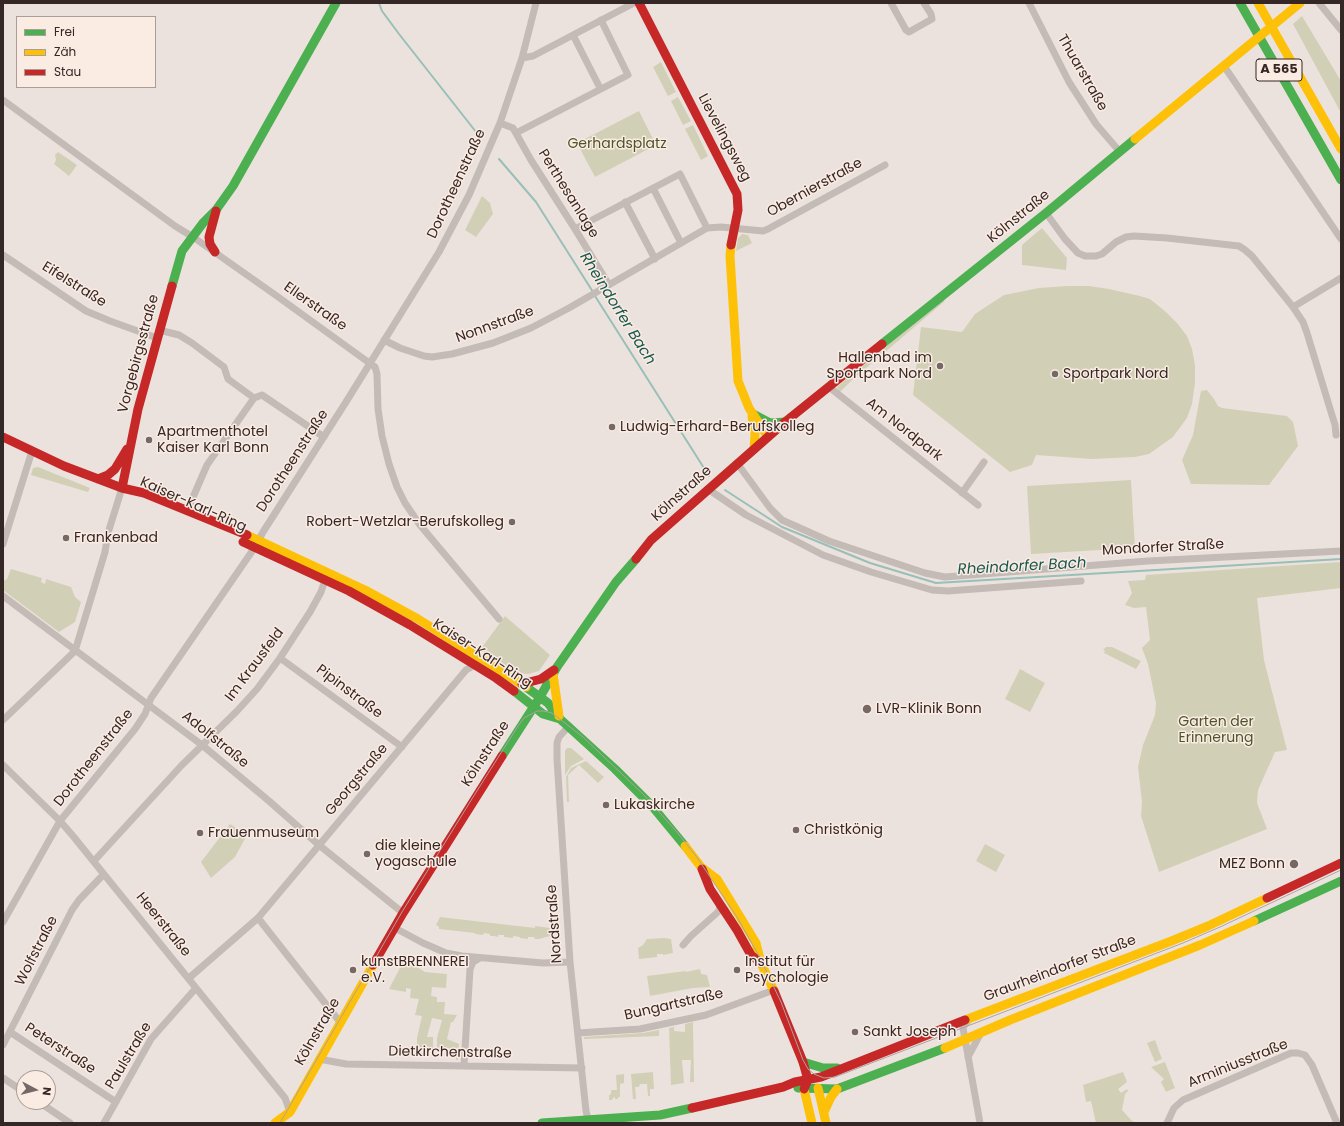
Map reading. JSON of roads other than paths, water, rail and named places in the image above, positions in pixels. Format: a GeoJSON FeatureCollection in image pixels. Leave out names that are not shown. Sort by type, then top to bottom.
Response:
{"type":"FeatureCollection","features":[{"type":"Feature","properties":{"kind":"main road","name":"Vorgebirgsstraße"},"geometry":{"type":"LineString","coordinates":[[122,488],[138,409],[182,251],[203,223],[216,210],[233,186],[336,3]]}},
{"type":"Feature","properties":{"kind":"main road","name":"Lievelingsweg"},"geometry":{"type":"LineString","coordinates":[[639,3],[737,194],[738,210],[733,229],[730,256],[738,381],[745,400],[768,437]]}},
{"type":"Feature","properties":{"kind":"main road","name":"A 565"},"geometry":{"type":"LineString","coordinates":[[1240,3],[1341,180]]}},
{"type":"Feature","properties":{"kind":"main road","name":"A 565"},"geometry":{"type":"LineString","coordinates":[[1258,3],[1341,149]]}},
{"type":"Feature","properties":{"kind":"main road","name":"Kölnstraße"},"geometry":{"type":"LineString","coordinates":[[275,1123],[291,1117],[319,1059],[404,913],[555,671],[616,582],[651,540],[708,488],[786,422],[1046,213],[1300,3]]}},
{"type":"Feature","properties":{"kind":"main road"},"geometry":{"type":"LineString","coordinates":[[215,252],[210,244],[209,238],[216,210]]}},
{"type":"Feature","properties":{"kind":"main road"},"geometry":{"type":"LineString","coordinates":[[752,413],[770,422],[786,422]]}},
{"type":"Feature","properties":{"kind":"main road"},"geometry":{"type":"LineString","coordinates":[[752,413],[755,434],[754,449]]}},
{"type":"Feature","properties":{"kind":"main road"},"geometry":{"type":"LineString","coordinates":[[3,437],[32,451],[122,488]]}},
{"type":"Feature","properties":{"kind":"main road"},"geometry":{"type":"LineString","coordinates":[[98,479],[108,475],[115,469],[132,441]]}},
{"type":"Feature","properties":{"kind":"main road","name":"Kaiser-Karl-Ring"},"geometry":{"type":"LineString","coordinates":[[122,488],[144,493],[187,511],[257,544],[368,601],[410,624],[476,665],[514,690],[543,714],[560,719]]}},
{"type":"Feature","properties":{"kind":"main road","name":"Kaiser-Karl-Ring"},"geometry":{"type":"LineString","coordinates":[[122,488],[139,499],[319,568],[365,590],[418,619],[522,684],[540,697],[548,703],[560,719],[615,769],[652,806],[675,833],[701,867],[710,889],[737,930],[751,955],[760,963]]}},
{"type":"Feature","properties":{"kind":"main road"},"geometry":{"type":"LineString","coordinates":[[522,684],[542,679],[555,671]]}},
{"type":"Feature","properties":{"kind":"main road"},"geometry":{"type":"LineString","coordinates":[[555,671],[554,685],[560,719]]}},
{"type":"Feature","properties":{"kind":"main road"},"geometry":{"type":"LineString","coordinates":[[514,690],[523,707],[524,721]]}},
{"type":"Feature","properties":{"kind":"main road"},"geometry":{"type":"LineString","coordinates":[[524,698],[534,700],[540,697]]}},
{"type":"Feature","properties":{"kind":"main road"},"geometry":{"type":"LineString","coordinates":[[534,706],[539,701],[548,703]]}},
{"type":"Feature","properties":{"kind":"main road","name":"Graurheindorfer Straße"},"geometry":{"type":"LineString","coordinates":[[542,1123],[660,1115],[821,1077],[1208,926],[1341,863]]}},
{"type":"Feature","properties":{"kind":"main road","name":"Kaiser-Karl-Ring"},"geometry":{"type":"LineString","coordinates":[[701,867],[717,879],[756,943],[760,963],[774,990],[803,1062],[808,1080]]}},
{"type":"Feature","properties":{"kind":"main road","name":"Graurheindorfer Straße"},"geometry":{"type":"LineString","coordinates":[[783,1087],[837,1089],[965,1040],[1200,945],[1341,881]]}},
{"type":"Feature","properties":{"kind":"main road"},"geometry":{"type":"LineString","coordinates":[[803,1062],[817,1067],[832,1069],[846,1067]]}},
{"type":"Feature","properties":{"kind":"main road"},"geometry":{"type":"LineString","coordinates":[[812,1123],[804,1088],[808,1080],[818,1088],[826,1123]]}},
{"type":"Feature","properties":{"kind":"main road"},"geometry":{"type":"LineString","coordinates":[[824,1112],[831,1097],[837,1089]]}},
{"type":"Feature","properties":{"kind":"street","name":"Dorotheenstraße"},"geometry":{"type":"LineString","coordinates":[[3,922],[60,821],[135,729],[145,714],[151,698],[257,544],[449,233],[477,178],[500,123],[522,58],[536,3]]}},
{"type":"Feature","properties":{"kind":"street"},"geometry":{"type":"LineString","coordinates":[[522,58],[534,56],[634,3]]}},
{"type":"Feature","properties":{"kind":"street"},"geometry":{"type":"LineString","coordinates":[[891,3],[906,30],[909,32],[932,19],[932,15],[924,3]]}},
{"type":"Feature","properties":{"kind":"street","name":"Thuarstraße"},"geometry":{"type":"LineString","coordinates":[[1029,3],[1069,82],[1096,124],[1120,152]]}},
{"type":"Feature","properties":{"kind":"street"},"geometry":{"type":"LineString","coordinates":[[1319,3],[1341,30]]}},
{"type":"Feature","properties":{"kind":"street"},"geometry":{"type":"LineString","coordinates":[[516,133],[600,88],[628,75],[601,20]]}},
{"type":"Feature","properties":{"kind":"street"},"geometry":{"type":"LineString","coordinates":[[573,35],[600,88]]}},
{"type":"Feature","properties":{"kind":"street"},"geometry":{"type":"LineString","coordinates":[[1224,66],[1341,239]]}},
{"type":"Feature","properties":{"kind":"street","name":"Ellerstraße"},"geometry":{"type":"LineString","coordinates":[[3,100],[175,226],[215,252],[370,362]]}},
{"type":"Feature","properties":{"kind":"street","name":"Perthesanlage"},"geometry":{"type":"LineString","coordinates":[[500,123],[513,128],[531,160],[609,285]]}},
{"type":"Feature","properties":{"kind":"street","name":"Obernierstraße"},"geometry":{"type":"LineString","coordinates":[[707,228],[713,227],[763,231],[885,165]]}},
{"type":"Feature","properties":{"kind":"street"},"geometry":{"type":"LineString","coordinates":[[575,229],[680,174],[707,228]]}},
{"type":"Feature","properties":{"kind":"street"},"geometry":{"type":"LineString","coordinates":[[653,188],[681,243]]}},
{"type":"Feature","properties":{"kind":"street"},"geometry":{"type":"LineString","coordinates":[[625,202],[655,259]]}},
{"type":"Feature","properties":{"kind":"street"},"geometry":{"type":"LineString","coordinates":[[1046,213],[1065,239],[1078,253],[1085,256],[1096,256],[1102,254],[1116,242],[1126,237],[1134,236],[1226,244],[1239,246],[1245,250],[1293,307],[1303,322],[1335,425],[1336,435]]}},
{"type":"Feature","properties":{"kind":"street","name":"Nonnstraße"},"geometry":{"type":"LineString","coordinates":[[384,340],[400,348],[424,356],[432,357],[493,343],[531,328],[587,298],[707,228]]}},
{"type":"Feature","properties":{"kind":"street","name":"Eifelstraße"},"geometry":{"type":"LineString","coordinates":[[3,255],[86,311],[117,324],[158,334],[179,335],[188,340],[224,367],[228,379],[254,398]]}},
{"type":"Feature","properties":{"kind":"street"},"geometry":{"type":"LineString","coordinates":[[1293,307],[1341,278]]}},
{"type":"Feature","properties":{"kind":"street"},"geometry":{"type":"LineString","coordinates":[[370,362],[376,370],[378,409],[388,464],[405,503],[420,525],[499,619]]}},
{"type":"Feature","properties":{"kind":"street","name":"Am Nordpark"},"geometry":{"type":"LineString","coordinates":[[829,387],[978,505]]}},
{"type":"Feature","properties":{"kind":"street"},"geometry":{"type":"LineString","coordinates":[[187,511],[207,465],[254,398],[262,395],[324,437]]}},
{"type":"Feature","properties":{"kind":"street"},"geometry":{"type":"LineString","coordinates":[[3,544],[32,451]]}},
{"type":"Feature","properties":{"kind":"street"},"geometry":{"type":"LineString","coordinates":[[962,493],[984,462]]}},
{"type":"Feature","properties":{"kind":"street","name":"Mondorfer Straße"},"geometry":{"type":"LineString","coordinates":[[737,463],[770,508],[782,520],[829,541],[918,570],[945,577],[1148,561],[1341,551]]}},
{"type":"Feature","properties":{"kind":"street","name":"Vorgebirgsstraße"},"geometry":{"type":"LineString","coordinates":[[3,720],[75,651],[105,552],[110,526],[122,488]]}},
{"type":"Feature","properties":{"kind":"street"},"geometry":{"type":"LineString","coordinates":[[708,488],[746,515],[823,555],[871,572],[932,590],[1081,581]]}},
{"type":"Feature","properties":{"kind":"street","name":"Im Krausfeld"},"geometry":{"type":"LineString","coordinates":[[94,861],[202,745],[257,689],[280,658],[310,612],[325,580]]}},
{"type":"Feature","properties":{"kind":"street","name":"Adolfstraße"},"geometry":{"type":"LineString","coordinates":[[3,596],[202,745],[319,845],[404,913]]}},
{"type":"Feature","properties":{"kind":"street","name":"Pipinstraße"},"geometry":{"type":"LineString","coordinates":[[280,658],[402,747]]}},
{"type":"Feature","properties":{"kind":"street","name":"Georgstraße"},"geometry":{"type":"LineString","coordinates":[[190,978],[258,918],[466,670],[476,665]]}},
{"type":"Feature","properties":{"kind":"street","name":"Nordstraße"},"geometry":{"type":"LineString","coordinates":[[569,726],[559,737],[557,743],[570,962],[588,1121]]}},
{"type":"Feature","properties":{"kind":"street","name":"Heerstraße"},"geometry":{"type":"LineString","coordinates":[[3,765],[60,821],[94,861],[103,875],[190,978],[196,988],[286,1098],[291,1117]]}},
{"type":"Feature","properties":{"kind":"street","name":"Wolfstraße"},"geometry":{"type":"LineString","coordinates":[[3,1045],[72,910],[79,900],[103,875]]}},
{"type":"Feature","properties":{"kind":"street"},"geometry":{"type":"LineString","coordinates":[[683,945],[719,911],[720,904]]}},
{"type":"Feature","properties":{"kind":"street"},"geometry":{"type":"LineString","coordinates":[[258,918],[340,1022]]}},
{"type":"Feature","properties":{"kind":"street"},"geometry":{"type":"LineString","coordinates":[[395,928],[446,953],[480,958],[543,963],[570,962]]}},
{"type":"Feature","properties":{"kind":"street"},"geometry":{"type":"LineString","coordinates":[[464,1065],[470,968],[473,962],[480,958]]}},
{"type":"Feature","properties":{"kind":"street","name":"Paulstraße"},"geometry":{"type":"LineString","coordinates":[[104,1123],[151,1039],[196,988]]}},
{"type":"Feature","properties":{"kind":"street","name":"Bungartstraße"},"geometry":{"type":"LineString","coordinates":[[578,1033],[640,1030],[706,1014],[774,990]]}},
{"type":"Feature","properties":{"kind":"street"},"geometry":{"type":"LineString","coordinates":[[972,1018],[963,1028],[980,1123]]}},
{"type":"Feature","properties":{"kind":"street"},"geometry":{"type":"LineString","coordinates":[[952,1025],[963,1028]]}},
{"type":"Feature","properties":{"kind":"street","name":"Peterstraße"},"geometry":{"type":"LineString","coordinates":[[10,1032],[116,1102]]}},
{"type":"Feature","properties":{"kind":"street"},"geometry":{"type":"LineString","coordinates":[[968,1057],[976,1040],[982,1033]]}},
{"type":"Feature","properties":{"kind":"street","name":"Arminiusstraße"},"geometry":{"type":"LineString","coordinates":[[1167,1123],[1174,1108],[1183,1100],[1291,1053],[1298,1053],[1305,1056],[1312,1065],[1337,1123]]}},
{"type":"Feature","properties":{"kind":"street","name":"Dietkirchenstraße"},"geometry":{"type":"LineString","coordinates":[[319,1059],[346,1064],[582,1068]]}},
{"type":"Feature","properties":{"kind":"street"},"geometry":{"type":"LineString","coordinates":[[3,1078],[16,1087]]}},
{"type":"Feature","properties":{"kind":"street"},"geometry":{"type":"LineString","coordinates":[[51,1110],[70,1123]]}},
{"type":"Feature","properties":{"kind":"waterway","name":"Rheindorfer Bach"},"geometry":{"type":"LineString","coordinates":[[379,3],[382,11],[399,34],[480,137]]}},
{"type":"Feature","properties":{"kind":"waterway","name":"Rheindorfer Bach"},"geometry":{"type":"LineString","coordinates":[[499,159],[536,202],[593,292]]}},
{"type":"Feature","properties":{"kind":"waterway","name":"Rheindorfer Bach"},"geometry":{"type":"LineString","coordinates":[[595,296],[709,476]]}},
{"type":"Feature","properties":{"kind":"waterway","name":"Rheindorfer Bach"},"geometry":{"type":"LineString","coordinates":[[725,490],[782,527],[870,563],[936,583],[1341,559]]}},
{"type":"Feature","properties":{"kind":"tram line"},"geometry":{"type":"LineString","coordinates":[[280,1123],[402,912],[475,794],[518,726],[524,718],[537,711],[552,713],[583,737],[644,795],[696,856],[737,917],[758,954],[781,1002],[803,1060],[808,1069],[814,1074],[824,1078],[835,1077],[1183,943],[1341,870]]}},
{"type":"Feature","properties":{"kind":"place","name":"Hallenbad im Sportpark Nord"},"geometry":{"type":"Point","coordinates":[940,366]}},
{"type":"Feature","properties":{"kind":"place","name":"Sportpark Nord"},"geometry":{"type":"Point","coordinates":[1055,374]}},
{"type":"Feature","properties":{"kind":"place","name":"Ludwig-Erhard-Berufskolleg"},"geometry":{"type":"Point","coordinates":[612,427]}},
{"type":"Feature","properties":{"kind":"place","name":"Apartmenthotel Kaiser Karl Bonn"},"geometry":{"type":"Point","coordinates":[149,440]}},
{"type":"Feature","properties":{"kind":"place","name":"Robert-Wetzlar-Berufskolleg"},"geometry":{"type":"Point","coordinates":[512,522]}},
{"type":"Feature","properties":{"kind":"place","name":"Frankenbad"},"geometry":{"type":"Point","coordinates":[66,538]}},
{"type":"Feature","properties":{"kind":"place","name":"LVR-Klinik Bonn"},"geometry":{"type":"Point","coordinates":[867,709]}},
{"type":"Feature","properties":{"kind":"place","name":"Lukaskirche"},"geometry":{"type":"Point","coordinates":[606,805]}},
{"type":"Feature","properties":{"kind":"place","name":"Christkönig"},"geometry":{"type":"Point","coordinates":[796,830]}},
{"type":"Feature","properties":{"kind":"place","name":"Frauenmuseum"},"geometry":{"type":"Point","coordinates":[200,833]}},
{"type":"Feature","properties":{"kind":"place","name":"die kleine yogaschule"},"geometry":{"type":"Point","coordinates":[367,854]}},
{"type":"Feature","properties":{"kind":"place","name":"MEZ Bonn"},"geometry":{"type":"Point","coordinates":[1294,864]}},
{"type":"Feature","properties":{"kind":"place","name":"kunstBRENNEREI e.V."},"geometry":{"type":"Point","coordinates":[353,970]}},
{"type":"Feature","properties":{"kind":"place","name":"Institut für Psychologie"},"geometry":{"type":"Point","coordinates":[737,970]}},
{"type":"Feature","properties":{"kind":"place","name":"Sankt Joseph"},"geometry":{"type":"Point","coordinates":[855,1032]}},
{"type":"Feature","properties":{"kind":"park label","name":"Gerhardsplatz"},"geometry":{"type":"Point","coordinates":[617,144]}},
{"type":"Feature","properties":{"kind":"park label","name":"Garten der Erinnerung"},"geometry":{"type":"Point","coordinates":[1216,730]}}]}
